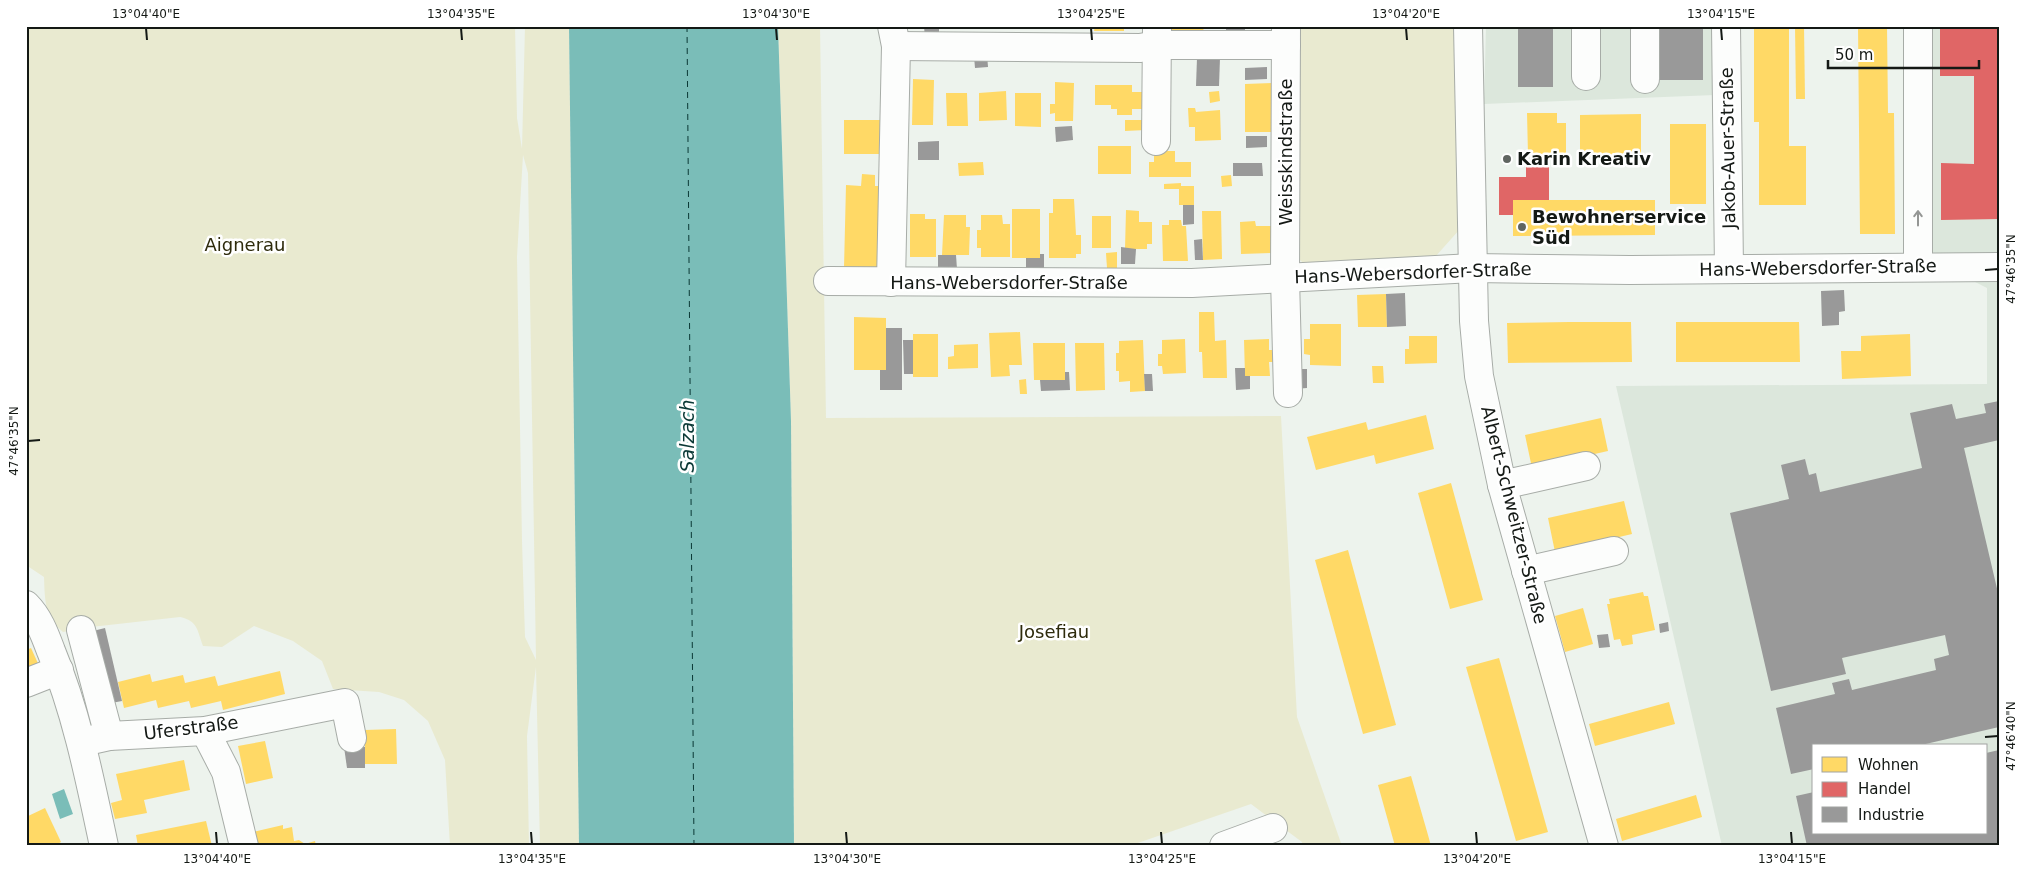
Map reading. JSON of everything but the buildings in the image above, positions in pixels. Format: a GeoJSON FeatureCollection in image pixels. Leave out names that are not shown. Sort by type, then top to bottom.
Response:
{"type":"FeatureCollection","features":[{"type":"Feature","properties":{"kind":"street","name":"Albert-Schweitzer-Straße"},"geometry":{"type":"LineString","coordinates":[[1468,26],[1474,321],[1480,376],[1502,485],[1604,846]]}},
{"type":"Feature","properties":{"kind":"street"},"geometry":{"type":"LineString","coordinates":[[1586,26],[1586,76]]}},
{"type":"Feature","properties":{"kind":"street"},"geometry":{"type":"LineString","coordinates":[[1645,26],[1645,79]]}},
{"type":"Feature","properties":{"kind":"street","name":"Jakob-Auer-Straße"},"geometry":{"type":"LineString","coordinates":[[1726,26],[1730,269]]}},
{"type":"Feature","properties":{"kind":"street"},"geometry":{"type":"LineString","coordinates":[[1918,26],[1918,267]]}},
{"type":"Feature","properties":{"kind":"street"},"geometry":{"type":"LineString","coordinates":[[891,282],[894,36],[1071,37],[1140,48],[1157,36],[1286,36]]}},
{"type":"Feature","properties":{"kind":"street"},"geometry":{"type":"LineString","coordinates":[[1156,141],[1157,36]]}},
{"type":"Feature","properties":{"kind":"street","name":"Weisskindstraße"},"geometry":{"type":"LineString","coordinates":[[1286,36],[1285,278],[1288,393]]}},
{"type":"Feature","properties":{"kind":"street","name":"Hans-Webersdorfer-Straße"},"geometry":{"type":"LineString","coordinates":[[828,281],[1192,284],[1473,268],[1630,270],[1999,267]]}},
{"type":"Feature","properties":{"kind":"street"},"geometry":{"type":"LineString","coordinates":[[1502,485],[1586,466]]}},
{"type":"Feature","properties":{"kind":"street"},"geometry":{"type":"LineString","coordinates":[[1526,571],[1614,551]]}},
{"type":"Feature","properties":{"kind":"street"},"geometry":{"type":"LineString","coordinates":[[26,605],[40,623],[59,670],[103,813],[104,846]]}},
{"type":"Feature","properties":{"kind":"street"},"geometry":{"type":"LineString","coordinates":[[81,630],[109,736]]}},
{"type":"Feature","properties":{"kind":"street"},"geometry":{"type":"LineString","coordinates":[[26,683],[59,670]]}},
{"type":"Feature","properties":{"kind":"street","name":"Uferstraße"},"geometry":{"type":"LineString","coordinates":[[82,742],[109,736],[205,731],[345,703],[352,738]]}},
{"type":"Feature","properties":{"kind":"street"},"geometry":{"type":"LineString","coordinates":[[205,731],[226,772],[244,846]]}},
{"type":"Feature","properties":{"kind":"street"},"geometry":{"type":"LineString","coordinates":[[1224,846],[1273,828]]}},
{"type":"Feature","properties":{"kind":"shaded area"},"geometry":{"type":"Polygon","coordinates":[[[1486,26],[1715,26],[1715,95],[1484,104],[1486,26]]]}},
{"type":"Feature","properties":{"kind":"shaded area"},"geometry":{"type":"Polygon","coordinates":[[[1908,26],[1999,26],[1999,846],[1722,846],[1616,386],[1987,384],[1987,288],[1910,249],[1908,26]]]}},
{"type":"Feature","properties":{"kind":"green space","name":"Aignerau"},"geometry":{"type":"Polygon","coordinates":[[[26,26],[515,26],[517,118],[522,149],[525,26],[569,26],[579,846],[540,846],[536,667],[527,736],[529,846],[450,846],[445,760],[428,721],[404,700],[379,692],[333,689],[322,661],[293,641],[254,626],[222,647],[203,646],[194,624],[180,617],[63,632],[49,614],[45,600],[44,577],[26,565],[26,26]],[[523,155],[517,257],[522,541],[525,637],[536,660],[528,173],[523,155]]]}},
{"type":"Feature","properties":{"kind":"green space","name":"Josefiau"},"geometry":{"type":"Polygon","coordinates":[[[778,26],[820,26],[826,418],[1281,416],[1297,717],[1342,846],[1303,846],[1302,842],[1251,804],[1129,846],[794,846],[791,421],[778,26]]]}},
{"type":"Feature","properties":{"kind":"green space"},"geometry":{"type":"Polygon","coordinates":[[[1295,26],[1459,26],[1460,229],[1435,257],[1306,265],[1296,257],[1295,26]]]}},
{"type":"Feature","properties":{"kind":"water","name":"Salzach"},"geometry":{"type":"Polygon","coordinates":[[[569,26],[778,26],[791,421],[794,846],[579,846],[569,26]]]}},
{"type":"Feature","properties":{"kind":"water"},"geometry":{"type":"Polygon","coordinates":[[[64,789],[73,814],[60,819],[52,794],[64,789]]]}},
{"type":"Feature","properties":{"kind":"ferry route"},"geometry":{"type":"LineString","coordinates":[[687,26],[694,846]]}},
{"type":"Feature","properties":{"kind":"place","name":"Karin Kreativ"},"geometry":{"type":"Point","coordinates":[1507,159]}},
{"type":"Feature","properties":{"kind":"place","name":"Bewohnerservice Süd"},"geometry":{"type":"Point","coordinates":[1522,227]}}]}
